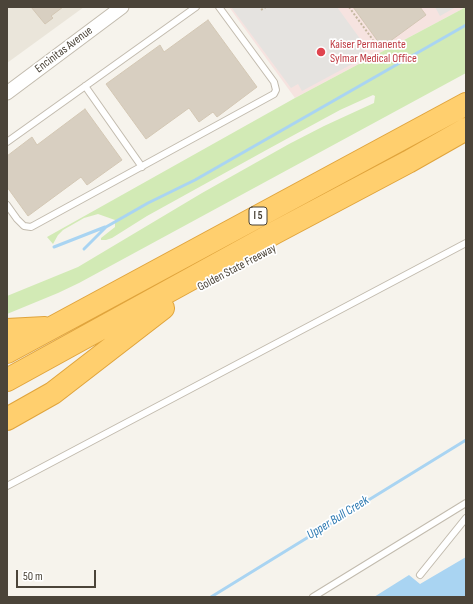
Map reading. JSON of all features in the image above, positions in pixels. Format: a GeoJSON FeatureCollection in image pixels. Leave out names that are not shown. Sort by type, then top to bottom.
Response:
{"type":"FeatureCollection","features":[{"type":"Feature","properties":{"kind":"highway","name":"I 5"},"geometry":{"type":"LineString","coordinates":[[7,352],[466,104]]}},
{"type":"Feature","properties":{"kind":"highway"},"geometry":{"type":"LineString","coordinates":[[7,370],[466,121]]}},
{"type":"Feature","properties":{"kind":"highway"},"geometry":{"type":"LineString","coordinates":[[7,380],[466,129]]}},
{"type":"Feature","properties":{"kind":"highway","name":"Golden State Freeway"},"geometry":{"type":"LineString","coordinates":[[7,392],[466,143]]}},
{"type":"Feature","properties":{"kind":"highway"},"geometry":{"type":"LineString","coordinates":[[7,419],[53,393],[163,308]]}},
{"type":"Feature","properties":{"kind":"highway"},"geometry":{"type":"LineString","coordinates":[[7,330],[50,328]]}},
{"type":"Feature","properties":{"kind":"street","name":"Encinitas Avenue"},"geometry":{"type":"LineString","coordinates":[[7,93],[122,7]]}},
{"type":"Feature","properties":{"kind":"lane"},"geometry":{"type":"LineString","coordinates":[[7,142],[196,7]]}},
{"type":"Feature","properties":{"kind":"lane"},"geometry":{"type":"LineString","coordinates":[[7,205],[24,226],[31,227],[274,94],[276,90],[274,82],[219,7]]}},
{"type":"Feature","properties":{"kind":"lane"},"geometry":{"type":"LineString","coordinates":[[85,86],[142,167]]}},
{"type":"Feature","properties":{"kind":"lane"},"geometry":{"type":"LineString","coordinates":[[7,486],[466,243]]}},
{"type":"Feature","properties":{"kind":"lane"},"geometry":{"type":"LineString","coordinates":[[313,597],[466,503]]}},
{"type":"Feature","properties":{"kind":"lane"},"geometry":{"type":"LineString","coordinates":[[420,575],[466,518]]}},
{"type":"Feature","properties":{"kind":"path"},"geometry":{"type":"LineString","coordinates":[[261,10],[266,7]]}},
{"type":"Feature","properties":{"kind":"path"},"geometry":{"type":"LineString","coordinates":[[349,7],[373,40]]}},
{"type":"Feature","properties":{"kind":"shaded area"},"geometry":{"type":"Polygon","coordinates":[[[7,7],[84,7],[7,63],[7,7]]]}},
{"type":"Feature","properties":{"kind":"shaded area","name":"Kaiser Permanente Sylmar Medical Office"},"geometry":{"type":"Polygon","coordinates":[[[229,7],[466,7],[295,98],[229,7]]]}},
{"type":"Feature","properties":{"kind":"shaded area","name":"Kaiser Permanente Sylmar Medical Office"},"geometry":{"type":"Polygon","coordinates":[[[231,7],[337,7],[366,47],[364,50],[367,56],[302,91],[298,84],[291,88],[231,7]]]}},
{"type":"Feature","properties":{"kind":"shaded area"},"geometry":{"type":"Polygon","coordinates":[[[435,7],[456,7],[440,16],[435,7]]]}},
{"type":"Feature","properties":{"kind":"green space"},"geometry":{"type":"Polygon","coordinates":[[[466,7],[466,73],[79,283],[7,314],[7,296],[78,267],[202,193],[289,144],[374,103],[375,96],[373,95],[340,110],[147,216],[112,238],[101,240],[101,238],[115,227],[115,220],[98,214],[84,218],[63,230],[53,244],[47,237],[295,98],[466,7]]]}},
{"type":"Feature","properties":{"kind":"water"},"geometry":{"type":"Polygon","coordinates":[[[466,557],[466,597],[374,597],[409,575],[420,584],[466,557]]]}},
{"type":"Feature","properties":{"kind":"building"},"geometry":{"type":"Polygon","coordinates":[[[31,7],[63,7],[51,16],[53,18],[45,24],[31,7]]]}},
{"type":"Feature","properties":{"kind":"building"},"geometry":{"type":"Polygon","coordinates":[[[353,7],[420,7],[426,15],[382,47],[353,7]]]}},
{"type":"Feature","properties":{"kind":"building"},"geometry":{"type":"Polygon","coordinates":[[[208,20],[257,87],[217,117],[213,112],[199,122],[189,108],[146,139],[106,84],[160,45],[164,52],[208,20]]]}},
{"type":"Feature","properties":{"kind":"building"},"geometry":{"type":"Polygon","coordinates":[[[85,109],[122,160],[87,185],[81,177],[28,216],[7,187],[7,156],[32,137],[37,145],[85,109]]]}},
{"type":"Feature","properties":{"kind":"waterway"},"geometry":{"type":"LineString","coordinates":[[84,249],[106,227],[148,203],[195,180],[466,25]]}},
{"type":"Feature","properties":{"kind":"waterway"},"geometry":{"type":"LineString","coordinates":[[54,247],[105,227]]}},
{"type":"Feature","properties":{"kind":"waterway","name":"Upper Bull Creek"},"geometry":{"type":"LineString","coordinates":[[211,597],[466,440]]}},
{"type":"Feature","properties":{"kind":"place","name":"Kaiser Permanente Sylmar Medical Office"},"geometry":{"type":"Point","coordinates":[321,52]}}]}
